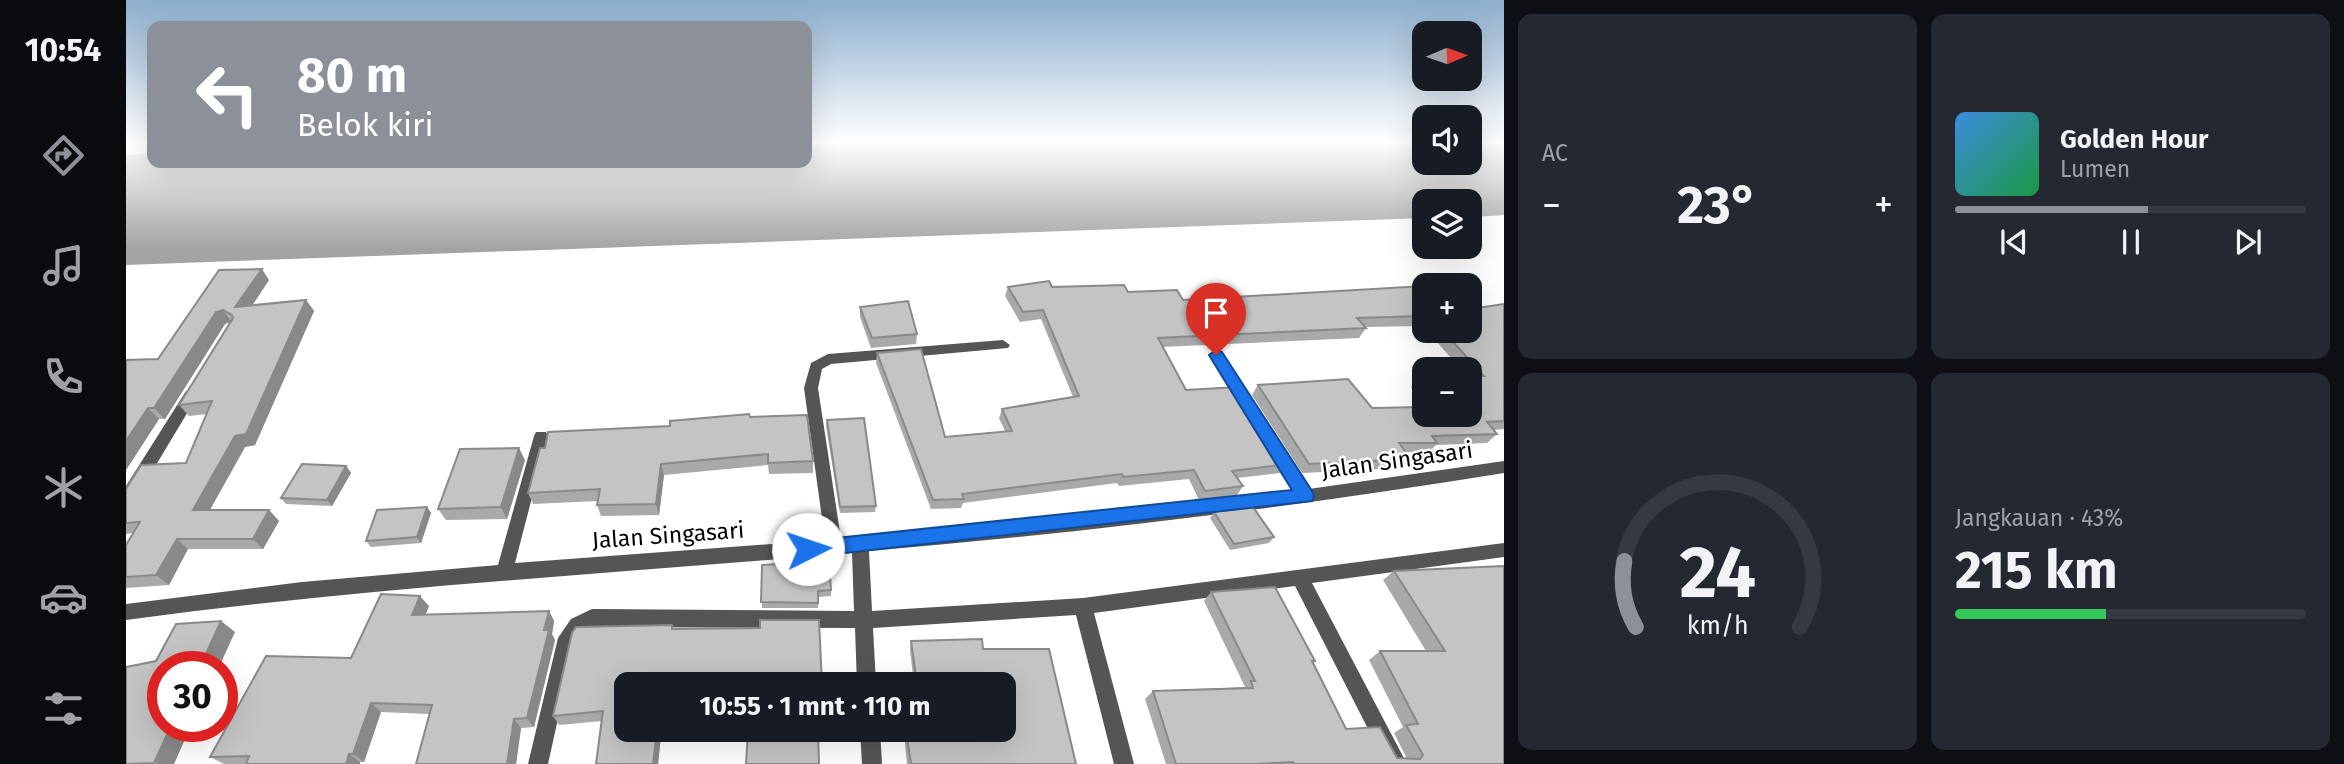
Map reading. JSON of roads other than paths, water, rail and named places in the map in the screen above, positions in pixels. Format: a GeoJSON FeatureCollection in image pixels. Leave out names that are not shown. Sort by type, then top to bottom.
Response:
{"type":"FeatureCollection","features":[{"type":"Feature","properties":{"kind":"street"},"geometry":{"type":"LineString","coordinates":[[834,547],[811,388],[816,366],[828,359],[1003,345]]}},
{"type":"Feature","properties":{"kind":"street"},"geometry":{"type":"LineString","coordinates":[[1216,355],[1254,414]]}},
{"type":"Feature","properties":{"kind":"street"},"geometry":{"type":"LineString","coordinates":[[126,500],[197,385]]}},
{"type":"Feature","properties":{"kind":"street"},"geometry":{"type":"LineString","coordinates":[[505,570],[541,436]]}},
{"type":"Feature","properties":{"kind":"street"},"geometry":{"type":"LineString","coordinates":[[1268,438],[1305,496]]}},
{"type":"Feature","properties":{"kind":"street","name":"Jalan Singasari"},"geometry":{"type":"LineString","coordinates":[[126,612],[221,598],[505,570],[860,545],[1305,496],[1504,467]]}},
{"type":"Feature","properties":{"kind":"street"},"geometry":{"type":"LineString","coordinates":[[860,545],[866,672]]}},
{"type":"Feature","properties":{"kind":"street"},"geometry":{"type":"LineString","coordinates":[[538,764],[567,638],[577,625],[592,618],[864,620],[1083,606],[1501,555]]}},
{"type":"Feature","properties":{"kind":"street"},"geometry":{"type":"LineString","coordinates":[[1300,578],[1397,764]]}},
{"type":"Feature","properties":{"kind":"street"},"geometry":{"type":"LineString","coordinates":[[1083,606],[1124,764]]}},
{"type":"Feature","properties":{"kind":"street"},"geometry":{"type":"LineString","coordinates":[[871,742],[872,764]]}}]}
